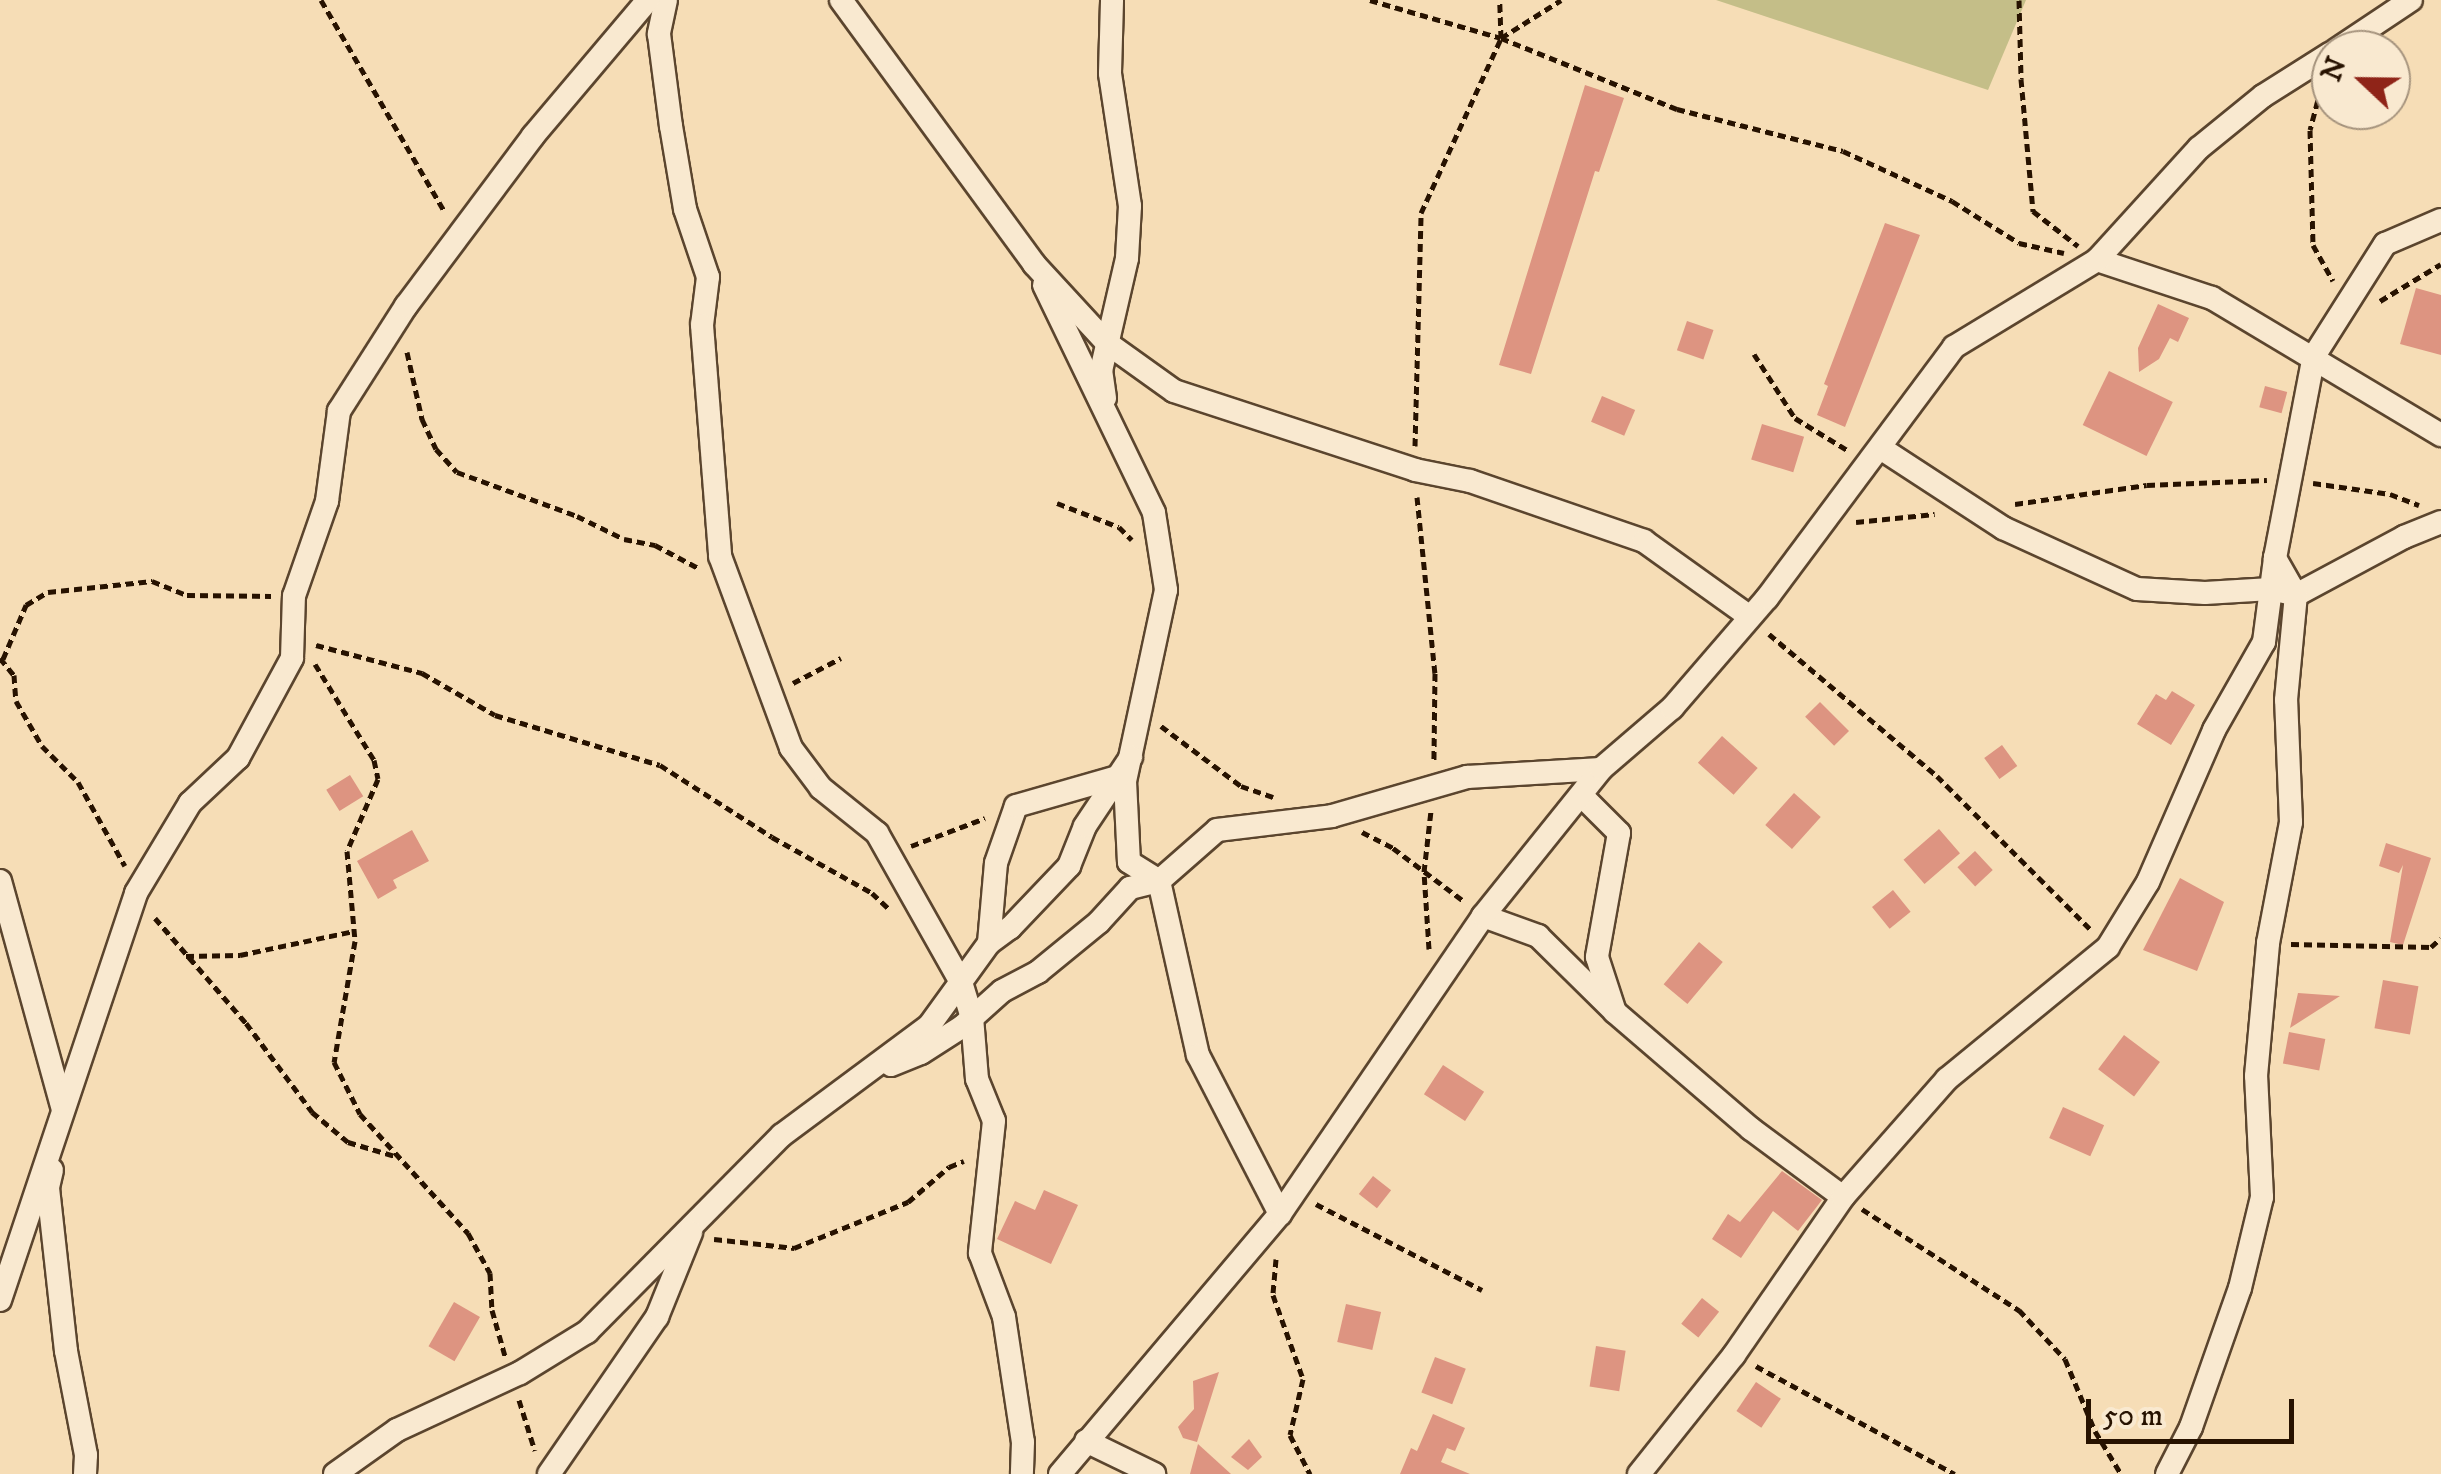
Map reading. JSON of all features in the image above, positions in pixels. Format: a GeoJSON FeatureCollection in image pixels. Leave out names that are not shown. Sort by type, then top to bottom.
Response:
{"type":"FeatureCollection","features":[{"type":"Feature","properties":{"kind":"street"},"geometry":{"type":"LineString","coordinates":[[0,1300],[136,893],[190,802],[238,758],[292,658],[298,633],[294,596],[327,501],[339,412],[406,306],[533,136],[648,0]]}},
{"type":"Feature","properties":{"kind":"street"},"geometry":{"type":"LineString","coordinates":[[666,0],[659,34],[685,209],[708,277],[702,325],[720,556],[791,748],[821,788],[877,833],[960,982],[972,1018],[977,1079],[994,1121],[980,1253],[1004,1318],[1023,1442],[1022,1474]]}},
{"type":"Feature","properties":{"kind":"street"},"geometry":{"type":"LineString","coordinates":[[841,0],[1034,264],[1107,344],[1174,391],[1414,470],[1470,481],[1644,541],[1750,617]]}},
{"type":"Feature","properties":{"kind":"street"},"geometry":{"type":"LineString","coordinates":[[1112,0],[1110,73],[1130,206],[1128,258],[1100,371],[1116,440]]}},
{"type":"Feature","properties":{"kind":"street"},"geometry":{"type":"LineString","coordinates":[[2365,30],[2411,0]]}},
{"type":"Feature","properties":{"kind":"street"},"geometry":{"type":"LineString","coordinates":[[1060,1474],[1280,1214],[1483,916],[1583,797],[1601,769],[1672,708],[1750,617],[1877,456],[1954,348],[2096,260],[2199,148],[2262,96],[2311,65]]}},
{"type":"Feature","properties":{"kind":"street"},"geometry":{"type":"LineString","coordinates":[[1639,1474],[1734,1355],[1843,1197],[1946,1079],[2108,947],[2148,882],[2214,730],[2264,642],[2314,356],[2385,244],[2441,220]]}},
{"type":"Feature","properties":{"kind":"street"},"geometry":{"type":"LineString","coordinates":[[2096,260],[2212,298],[2441,435]]}},
{"type":"Feature","properties":{"kind":"street"},"geometry":{"type":"LineString","coordinates":[[1034,264],[1154,513],[1161,556],[1166,590],[1125,781],[1128,862],[1159,881],[1198,1055],[1280,1214]]}},
{"type":"Feature","properties":{"kind":"street"},"geometry":{"type":"LineString","coordinates":[[1877,456],[2004,528],[2136,589],[2206,593],[2271,589],[2296,594],[2404,537],[2432,514]]}},
{"type":"Feature","properties":{"kind":"street"},"geometry":{"type":"LineString","coordinates":[[2167,1474],[2191,1427],[2240,1288],[2262,1197],[2256,1076],[2268,943],[2291,822],[2286,700],[2296,594],[2276,558]]}},
{"type":"Feature","properties":{"kind":"street"},"geometry":{"type":"LineString","coordinates":[[335,1474],[397,1430],[510,1377],[586,1332],[690,1236],[782,1135],[929,1026],[989,943],[1068,866],[1085,826],[1131,757]]}},
{"type":"Feature","properties":{"kind":"street"},"geometry":{"type":"LineString","coordinates":[[864,1075],[921,1054],[1099,922],[1130,888],[1159,881],[1217,830],[1332,816],[1467,776],[1601,769]]}},
{"type":"Feature","properties":{"kind":"street"},"geometry":{"type":"LineString","coordinates":[[989,943],[996,863],[1016,806],[1118,777]]}},
{"type":"Feature","properties":{"kind":"street"},"geometry":{"type":"LineString","coordinates":[[1583,797],[1619,833],[1597,957],[1615,1012]]}},
{"type":"Feature","properties":{"kind":"street"},"geometry":{"type":"LineString","coordinates":[[0,882],[63,1107],[48,1188],[85,1474]]}},
{"type":"Feature","properties":{"kind":"street"},"geometry":{"type":"LineString","coordinates":[[1483,916],[1538,936],[1615,1012],[1751,1129],[1843,1197]]}},
{"type":"Feature","properties":{"kind":"street"},"geometry":{"type":"LineString","coordinates":[[542,1466],[657,1317],[690,1236]]}},
{"type":"Feature","properties":{"kind":"street"},"geometry":{"type":"LineString","coordinates":[[1086,1440],[1154,1474]]}},
{"type":"Feature","properties":{"kind":"path"},"geometry":{"type":"LineString","coordinates":[[321,0],[458,238]]}},
{"type":"Feature","properties":{"kind":"path"},"geometry":{"type":"LineString","coordinates":[[1370,0],[1500,38],[1677,109],[1843,151],[1952,201],[2019,242],[2096,260]]}},
{"type":"Feature","properties":{"kind":"path"},"geometry":{"type":"LineString","coordinates":[[1500,38],[1561,0]]}},
{"type":"Feature","properties":{"kind":"path"},"geometry":{"type":"LineString","coordinates":[[2019,0],[2033,211],[2096,260]]}},
{"type":"Feature","properties":{"kind":"path"},"geometry":{"type":"LineString","coordinates":[[2311,126],[2313,245],[2346,306]]}},
{"type":"Feature","properties":{"kind":"path"},"geometry":{"type":"LineString","coordinates":[[2376,303],[2441,264]]}},
{"type":"Feature","properties":{"kind":"path"},"geometry":{"type":"LineString","coordinates":[[406,306],[408,361],[422,419],[436,449],[457,472],[577,516],[624,539],[656,545],[733,593]]}},
{"type":"Feature","properties":{"kind":"path"},"geometry":{"type":"LineString","coordinates":[[1754,354],[1796,418],[1877,456]]}},
{"type":"Feature","properties":{"kind":"path"},"geometry":{"type":"LineString","coordinates":[[1823,526],[1976,510],[2147,485],[2291,479],[2390,494],[2432,514]]}},
{"type":"Feature","properties":{"kind":"path"},"geometry":{"type":"LineString","coordinates":[[1056,504],[1120,527],[1136,544],[1161,556]]}},
{"type":"Feature","properties":{"kind":"path"},"geometry":{"type":"LineString","coordinates":[[294,596],[187,595],[152,581],[48,592],[26,605],[1,659],[14,674],[16,700],[42,746],[78,782],[118,849],[136,893],[186,956],[246,1023],[312,1112],[348,1142],[400,1158]]}},
{"type":"Feature","properties":{"kind":"path"},"geometry":{"type":"LineString","coordinates":[[1750,617],[1847,704],[1937,776],[2108,947]]}},
{"type":"Feature","properties":{"kind":"path"},"geometry":{"type":"LineString","coordinates":[[298,633],[422,673],[496,715],[660,765],[772,837],[872,893],[894,913]]}},
{"type":"Feature","properties":{"kind":"path"},"geometry":{"type":"LineString","coordinates":[[298,633],[374,760],[378,779],[348,851],[354,930],[334,1062],[360,1114],[468,1233],[490,1273],[492,1310],[510,1377],[542,1466]]}},
{"type":"Feature","properties":{"kind":"path"},"geometry":{"type":"LineString","coordinates":[[773,702],[812,670],[841,658]]}},
{"type":"Feature","properties":{"kind":"path"},"geometry":{"type":"LineString","coordinates":[[877,833],[908,848],[1016,806]]}},
{"type":"Feature","properties":{"kind":"path"},"geometry":{"type":"LineString","coordinates":[[186,956],[240,955],[354,930]]}},
{"type":"Feature","properties":{"kind":"path"},"geometry":{"type":"LineString","coordinates":[[2268,943],[2431,948],[2441,938]]}},
{"type":"Feature","properties":{"kind":"path"},"geometry":{"type":"LineString","coordinates":[[690,1236],[745,1239],[794,1248],[898,1208],[949,1167],[994,1146]]}},
{"type":"Feature","properties":{"kind":"path"},"geometry":{"type":"LineString","coordinates":[[1294,1192],[1482,1290]]}},
{"type":"Feature","properties":{"kind":"path"},"geometry":{"type":"LineString","coordinates":[[1843,1197],[2019,1310],[2065,1359],[2095,1431],[2121,1474]]}},
{"type":"Feature","properties":{"kind":"path"},"geometry":{"type":"LineString","coordinates":[[1280,1214],[1273,1295],[1304,1378],[1290,1435],[1310,1474]]}},
{"type":"Feature","properties":{"kind":"path"},"geometry":{"type":"LineString","coordinates":[[1734,1355],[1955,1474]]}},
{"type":"Feature","properties":{"kind":"shaded area"},"geometry":{"type":"Polygon","coordinates":[[[1716,0],[2026,0],[1988,90],[1716,0]]]}},
{"type":"Feature","properties":{"kind":"building"},"geometry":{"type":"Polygon","coordinates":[[[1585,85],[1624,98],[1599,172],[1595,171],[1531,374],[1499,365],[1585,85]]]}},
{"type":"Feature","properties":{"kind":"building"},"geometry":{"type":"Polygon","coordinates":[[[1885,223],[1920,235],[1845,427],[1817,415],[1828,386],[1824,384],[1885,223]]]}},
{"type":"Feature","properties":{"kind":"building"},"geometry":{"type":"Polygon","coordinates":[[[2416,288],[2441,295],[2441,355],[2400,344],[2416,288]]]}},
{"type":"Feature","properties":{"kind":"building"},"geometry":{"type":"Polygon","coordinates":[[[2158,304],[2189,318],[2178,342],[2170,338],[2159,359],[2139,372],[2138,348],[2158,304]]]}},
{"type":"Feature","properties":{"kind":"building"},"geometry":{"type":"Polygon","coordinates":[[[1687,321],[1713,330],[1703,359],[1677,350],[1687,321]]]}},
{"type":"Feature","properties":{"kind":"building"},"geometry":{"type":"Polygon","coordinates":[[[2109,371],[2173,402],[2147,456],[2083,425],[2109,371]]]}},
{"type":"Feature","properties":{"kind":"building"},"geometry":{"type":"Polygon","coordinates":[[[2265,386],[2287,392],[2282,413],[2259,407],[2265,386]]]}},
{"type":"Feature","properties":{"kind":"building"},"geometry":{"type":"Polygon","coordinates":[[[1602,396],[1635,410],[1624,436],[1591,422],[1602,396]]]}},
{"type":"Feature","properties":{"kind":"building"},"geometry":{"type":"Polygon","coordinates":[[[1762,424],[1804,437],[1793,472],[1751,459],[1762,424]]]}},
{"type":"Feature","properties":{"kind":"building"},"geometry":{"type":"Polygon","coordinates":[[[2172,691],[2195,705],[2171,745],[2137,724],[2156,694],[2166,700],[2172,691]]]}},
{"type":"Feature","properties":{"kind":"building"},"geometry":{"type":"Polygon","coordinates":[[[1820,702],[1849,731],[1834,746],[1805,717],[1820,702]]]}},
{"type":"Feature","properties":{"kind":"building"},"geometry":{"type":"Polygon","coordinates":[[[1722,736],[1758,768],[1734,795],[1698,763],[1722,736]]]}},
{"type":"Feature","properties":{"kind":"building"},"geometry":{"type":"Polygon","coordinates":[[[2002,745],[2017,766],[1999,779],[1984,758],[2002,745]]]}},
{"type":"Feature","properties":{"kind":"building"},"geometry":{"type":"Polygon","coordinates":[[[350,775],[363,796],[340,811],[326,790],[350,775]]]}},
{"type":"Feature","properties":{"kind":"building"},"geometry":{"type":"Polygon","coordinates":[[[1794,793],[1821,817],[1792,849],[1765,825],[1794,793]]]}},
{"type":"Feature","properties":{"kind":"building"},"geometry":{"type":"Polygon","coordinates":[[[1939,829],[1960,853],[1925,884],[1904,860],[1939,829]]]}},
{"type":"Feature","properties":{"kind":"building"},"geometry":{"type":"Polygon","coordinates":[[[412,830],[429,861],[393,880],[397,888],[378,899],[357,861],[412,830]]]}},
{"type":"Feature","properties":{"kind":"building"},"geometry":{"type":"Polygon","coordinates":[[[2386,843],[2431,858],[2403,945],[2390,942],[2403,865],[2399,873],[2379,866],[2386,843]]]}},
{"type":"Feature","properties":{"kind":"building"},"geometry":{"type":"Polygon","coordinates":[[[1975,851],[1993,870],[1975,886],[1957,867],[1975,851]]]}},
{"type":"Feature","properties":{"kind":"building"},"geometry":{"type":"Polygon","coordinates":[[[2180,878],[2224,902],[2197,971],[2143,950],[2180,878]]]}},
{"type":"Feature","properties":{"kind":"building"},"geometry":{"type":"Polygon","coordinates":[[[1893,890],[1911,912],[1890,929],[1872,907],[1893,890]]]}},
{"type":"Feature","properties":{"kind":"building"},"geometry":{"type":"Polygon","coordinates":[[[1699,942],[1723,962],[1687,1004],[1664,984],[1699,942]]]}},
{"type":"Feature","properties":{"kind":"building"},"geometry":{"type":"Polygon","coordinates":[[[2383,980],[2418,986],[2410,1035],[2374,1028],[2383,980]]]}},
{"type":"Feature","properties":{"kind":"building"},"geometry":{"type":"Polygon","coordinates":[[[2298,993],[2340,996],[2290,1028],[2298,993]]]}},
{"type":"Feature","properties":{"kind":"building"},"geometry":{"type":"Polygon","coordinates":[[[2289,1032],[2325,1039],[2319,1070],[2283,1063],[2289,1032]]]}},
{"type":"Feature","properties":{"kind":"building"},"geometry":{"type":"Polygon","coordinates":[[[2124,1035],[2160,1062],[2134,1096],[2098,1069],[2124,1035]]]}},
{"type":"Feature","properties":{"kind":"building"},"geometry":{"type":"Polygon","coordinates":[[[1443,1065],[1484,1092],[1465,1121],[1424,1094],[1443,1065]]]}},
{"type":"Feature","properties":{"kind":"building"},"geometry":{"type":"Polygon","coordinates":[[[2063,1107],[2104,1125],[2090,1156],[2049,1138],[2063,1107]]]}},
{"type":"Feature","properties":{"kind":"building"},"geometry":{"type":"Polygon","coordinates":[[[1782,1171],[1822,1200],[1798,1231],[1773,1211],[1741,1258],[1712,1239],[1728,1214],[1740,1222],[1782,1171]]]}},
{"type":"Feature","properties":{"kind":"building"},"geometry":{"type":"Polygon","coordinates":[[[1373,1176],[1391,1190],[1377,1208],[1359,1194],[1373,1176]]]}},
{"type":"Feature","properties":{"kind":"building"},"geometry":{"type":"Polygon","coordinates":[[[1044,1190],[1078,1205],[1051,1264],[997,1239],[1015,1201],[1035,1210],[1044,1190]]]}},
{"type":"Feature","properties":{"kind":"building"},"geometry":{"type":"Polygon","coordinates":[[[1702,1298],[1719,1312],[1698,1337],[1681,1324],[1702,1298]]]}},
{"type":"Feature","properties":{"kind":"building"},"geometry":{"type":"Polygon","coordinates":[[[454,1302],[480,1317],[454,1361],[428,1346],[454,1302]]]}},
{"type":"Feature","properties":{"kind":"building"},"geometry":{"type":"Polygon","coordinates":[[[1346,1304],[1381,1312],[1372,1350],[1337,1342],[1346,1304]]]}},
{"type":"Feature","properties":{"kind":"building"},"geometry":{"type":"Polygon","coordinates":[[[1596,1346],[1626,1351],[1619,1391],[1590,1386],[1596,1346]]]}},
{"type":"Feature","properties":{"kind":"building"},"geometry":{"type":"Polygon","coordinates":[[[1435,1357],[1466,1369],[1452,1404],[1421,1392],[1435,1357]]]}},
{"type":"Feature","properties":{"kind":"building"},"geometry":{"type":"Polygon","coordinates":[[[1219,1372],[1197,1442],[1183,1438],[1178,1427],[1194,1409],[1193,1381],[1219,1372]]]}},
{"type":"Feature","properties":{"kind":"building"},"geometry":{"type":"Polygon","coordinates":[[[1756,1382],[1781,1399],[1761,1428],[1736,1411],[1756,1382]]]}},
{"type":"Feature","properties":{"kind":"building"},"geometry":{"type":"Polygon","coordinates":[[[1433,1414],[1465,1428],[1455,1451],[1447,1448],[1441,1462],[1470,1474],[1400,1474],[1411,1448],[1417,1451],[1433,1414]]]}},
{"type":"Feature","properties":{"kind":"building"},"geometry":{"type":"Polygon","coordinates":[[[1249,1439],[1262,1457],[1248,1470],[1231,1457],[1249,1439]]]}},
{"type":"Feature","properties":{"kind":"building"},"geometry":{"type":"Polygon","coordinates":[[[1198,1444],[1231,1474],[1190,1474],[1198,1444]]]}}]}
